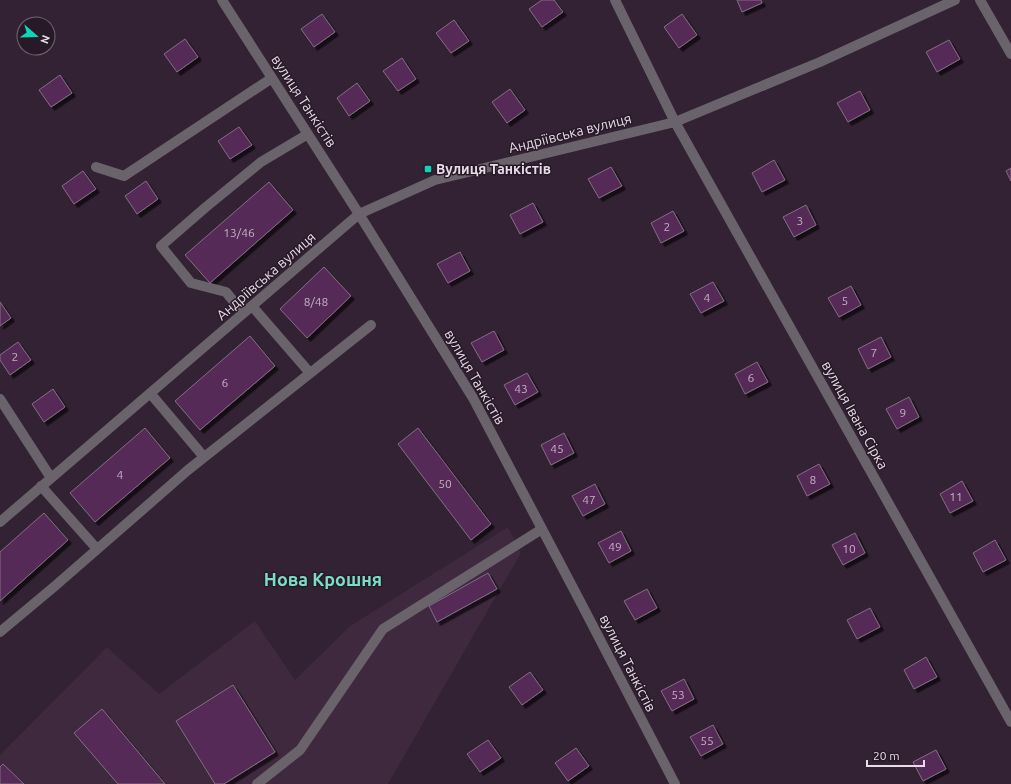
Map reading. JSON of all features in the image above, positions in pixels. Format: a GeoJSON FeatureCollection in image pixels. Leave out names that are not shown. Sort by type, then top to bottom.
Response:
{"type":"FeatureCollection","features":[{"type":"Feature","properties":{"kind":"street","name":"вулиця Танкістів"},"geometry":{"type":"LineString","coordinates":[[222,0],[359,214],[473,398],[675,784]]}},
{"type":"Feature","properties":{"kind":"street","name":"вулиця Івана Сірка"},"geometry":{"type":"LineString","coordinates":[[615,0],[675,122],[1011,722]]}},
{"type":"Feature","properties":{"kind":"street","name":"Андріївська вулиця"},"geometry":{"type":"LineString","coordinates":[[0,522],[359,214],[435,180],[675,122],[820,62],[955,0]]}},
{"type":"Feature","properties":{"kind":"street"},"geometry":{"type":"LineString","coordinates":[[980,0],[1011,54]]}},
{"type":"Feature","properties":{"kind":"street"},"geometry":{"type":"LineString","coordinates":[[96,167],[124,176],[272,78]]}},
{"type":"Feature","properties":{"kind":"street"},"geometry":{"type":"LineString","coordinates":[[243,313],[226,292],[192,283],[161,246],[261,162],[308,134]]}},
{"type":"Feature","properties":{"kind":"street"},"geometry":{"type":"LineString","coordinates":[[252,306],[310,373]]}},
{"type":"Feature","properties":{"kind":"street"},"geometry":{"type":"LineString","coordinates":[[0,632],[188,470],[371,325]]}},
{"type":"Feature","properties":{"kind":"street"},"geometry":{"type":"LineString","coordinates":[[150,393],[204,457]]}},
{"type":"Feature","properties":{"kind":"street"},"geometry":{"type":"LineString","coordinates":[[0,400],[51,478]]}},
{"type":"Feature","properties":{"kind":"street"},"geometry":{"type":"LineString","coordinates":[[41,486],[97,549]]}},
{"type":"Feature","properties":{"kind":"street"},"geometry":{"type":"LineString","coordinates":[[257,784],[300,750],[383,629],[542,529]]}},
{"type":"Feature","properties":{"kind":"shaded area"},"geometry":{"type":"Polygon","coordinates":[[[508,527],[521,553],[388,784],[0,784],[0,755],[107,647],[159,694],[255,621],[295,680],[350,626],[508,527]]]}},
{"type":"Feature","properties":{"kind":"building"},"geometry":{"type":"Polygon","coordinates":[[[542,0],[554,0],[563,12],[542,27],[529,9],[542,0]]]}},
{"type":"Feature","properties":{"kind":"building"},"geometry":{"type":"Polygon","coordinates":[[[737,0],[761,0],[762,3],[742,12],[737,0]]]}},
{"type":"Feature","properties":{"kind":"building"},"geometry":{"type":"Polygon","coordinates":[[[322,14],[335,32],[314,47],[301,29],[322,14]]]}},
{"type":"Feature","properties":{"kind":"building"},"geometry":{"type":"Polygon","coordinates":[[[682,14],[697,35],[679,48],[664,27],[682,14]]]}},
{"type":"Feature","properties":{"kind":"building"},"geometry":{"type":"Polygon","coordinates":[[[454,20],[469,41],[451,53],[436,33],[454,20]]]}},
{"type":"Feature","properties":{"kind":"building"},"geometry":{"type":"Polygon","coordinates":[[[185,39],[198,57],[177,72],[164,54],[185,39]]]}},
{"type":"Feature","properties":{"kind":"building"},"geometry":{"type":"Polygon","coordinates":[[[949,40],[960,59],[937,72],[926,52],[949,40]]]}},
{"type":"Feature","properties":{"kind":"building"},"geometry":{"type":"Polygon","coordinates":[[[402,58],[416,79],[398,91],[383,71],[402,58]]]}},
{"type":"Feature","properties":{"kind":"building"},"geometry":{"type":"Polygon","coordinates":[[[60,75],[72,93],[51,107],[39,90],[60,75]]]}},
{"type":"Feature","properties":{"kind":"building"},"geometry":{"type":"Polygon","coordinates":[[[357,83],[370,101],[349,116],[337,98],[357,83]]]}},
{"type":"Feature","properties":{"kind":"building"},"geometry":{"type":"Polygon","coordinates":[[[510,89],[525,110],[507,123],[492,102],[510,89]]]}},
{"type":"Feature","properties":{"kind":"building"},"geometry":{"type":"Polygon","coordinates":[[[860,91],[870,110],[848,122],[837,103],[860,91]]]}},
{"type":"Feature","properties":{"kind":"building"},"geometry":{"type":"Polygon","coordinates":[[[239,127],[252,145],[230,159],[218,141],[239,127]]]}},
{"type":"Feature","properties":{"kind":"building"},"geometry":{"type":"Polygon","coordinates":[[[774,160],[785,180],[762,192],[752,173],[774,160]]]}},
{"type":"Feature","properties":{"kind":"building"},"geometry":{"type":"Polygon","coordinates":[[[611,167],[622,186],[599,198],[588,179],[611,167]]]}},
{"type":"Feature","properties":{"kind":"building"},"geometry":{"type":"Polygon","coordinates":[[[1011,168],[1011,181],[1006,171],[1011,168]]]}},
{"type":"Feature","properties":{"kind":"building"},"geometry":{"type":"Polygon","coordinates":[[[83,171],[96,189],[74,204],[62,186],[83,171]]]}},
{"type":"Feature","properties":{"kind":"building"},"geometry":{"type":"Polygon","coordinates":[[[146,181],[158,199],[137,214],[125,196],[146,181]]]}},
{"type":"Feature","properties":{"kind":"building"},"geometry":{"type":"Polygon","coordinates":[[[269,182],[293,210],[210,283],[185,255],[269,182]]]}},
{"type":"Feature","properties":{"kind":"building"},"geometry":{"type":"Polygon","coordinates":[[[533,203],[543,222],[520,234],[510,215],[533,203]]]}},
{"type":"Feature","properties":{"kind":"building"},"geometry":{"type":"Polygon","coordinates":[[[806,205],[816,225],[794,237],[783,217],[806,205]]]}},
{"type":"Feature","properties":{"kind":"building"},"geometry":{"type":"Polygon","coordinates":[[[673,211],[684,231],[661,243],[651,223],[673,211]]]}},
{"type":"Feature","properties":{"kind":"building"},"geometry":{"type":"Polygon","coordinates":[[[460,252],[470,271],[448,283],[437,264],[460,252]]]}},
{"type":"Feature","properties":{"kind":"building"},"geometry":{"type":"Polygon","coordinates":[[[324,267],[351,296],[307,338],[280,309],[324,267]]]}},
{"type":"Feature","properties":{"kind":"building"},"geometry":{"type":"Polygon","coordinates":[[[713,282],[724,301],[701,313],[690,294],[713,282]]]}},
{"type":"Feature","properties":{"kind":"building"},"geometry":{"type":"Polygon","coordinates":[[[851,286],[861,305],[839,317],[828,298],[851,286]]]}},
{"type":"Feature","properties":{"kind":"building"},"geometry":{"type":"Polygon","coordinates":[[[0,302],[11,318],[0,326],[0,302]]]}},
{"type":"Feature","properties":{"kind":"building"},"geometry":{"type":"Polygon","coordinates":[[[494,331],[504,350],[482,362],[471,343],[494,331]]]}},
{"type":"Feature","properties":{"kind":"building"},"geometry":{"type":"Polygon","coordinates":[[[250,336],[275,366],[200,430],[175,401],[250,336]]]}},
{"type":"Feature","properties":{"kind":"building"},"geometry":{"type":"Polygon","coordinates":[[[881,337],[891,357],[868,369],[858,349],[881,337]]]}},
{"type":"Feature","properties":{"kind":"building"},"geometry":{"type":"Polygon","coordinates":[[[18,342],[31,360],[10,375],[0,360],[0,355],[18,342]]]}},
{"type":"Feature","properties":{"kind":"building"},"geometry":{"type":"Polygon","coordinates":[[[757,362],[768,382],[745,394],[735,374],[757,362]]]}},
{"type":"Feature","properties":{"kind":"building"},"geometry":{"type":"Polygon","coordinates":[[[527,373],[538,392],[515,405],[504,385],[527,373]]]}},
{"type":"Feature","properties":{"kind":"building"},"geometry":{"type":"Polygon","coordinates":[[[53,389],[65,407],[44,422],[32,404],[53,389]]]}},
{"type":"Feature","properties":{"kind":"building"},"geometry":{"type":"Polygon","coordinates":[[[909,397],[919,417],[897,429],[886,409],[909,397]]]}},
{"type":"Feature","properties":{"kind":"building"},"geometry":{"type":"Polygon","coordinates":[[[145,428],[170,458],[95,522],[70,493],[145,428]]]}},
{"type":"Feature","properties":{"kind":"building"},"geometry":{"type":"Polygon","coordinates":[[[418,428],[491,524],[471,540],[398,444],[418,428]]]}},
{"type":"Feature","properties":{"kind":"building"},"geometry":{"type":"Polygon","coordinates":[[[564,433],[574,453],[551,465],[541,445],[564,433]]]}},
{"type":"Feature","properties":{"kind":"building"},"geometry":{"type":"Polygon","coordinates":[[[819,464],[830,484],[807,496],[797,476],[819,464]]]}},
{"type":"Feature","properties":{"kind":"building"},"geometry":{"type":"Polygon","coordinates":[[[962,481],[973,501],[950,513],[940,494],[962,481]]]}},
{"type":"Feature","properties":{"kind":"building"},"geometry":{"type":"Polygon","coordinates":[[[595,484],[605,504],[583,516],[572,496],[595,484]]]}},
{"type":"Feature","properties":{"kind":"building"},"geometry":{"type":"Polygon","coordinates":[[[44,513],[68,540],[0,601],[0,552],[44,513]]]}},
{"type":"Feature","properties":{"kind":"building"},"geometry":{"type":"Polygon","coordinates":[[[621,531],[631,551],[609,563],[598,543],[621,531]]]}},
{"type":"Feature","properties":{"kind":"building"},"geometry":{"type":"Polygon","coordinates":[[[855,533],[865,553],[843,565],[832,545],[855,533]]]}},
{"type":"Feature","properties":{"kind":"building"},"geometry":{"type":"Polygon","coordinates":[[[995,540],[1006,560],[983,572],[973,553],[995,540]]]}},
{"type":"Feature","properties":{"kind":"building"},"geometry":{"type":"Polygon","coordinates":[[[488,573],[497,589],[437,622],[429,606],[488,573]]]}},
{"type":"Feature","properties":{"kind":"building"},"geometry":{"type":"Polygon","coordinates":[[[647,589],[657,608],[635,620],[624,601],[647,589]]]}},
{"type":"Feature","properties":{"kind":"building"},"geometry":{"type":"Polygon","coordinates":[[[870,608],[880,627],[857,639],[847,620],[870,608]]]}},
{"type":"Feature","properties":{"kind":"building"},"geometry":{"type":"Polygon","coordinates":[[[926,657],[937,677],[914,689],[904,670],[926,657]]]}},
{"type":"Feature","properties":{"kind":"building"},"geometry":{"type":"Polygon","coordinates":[[[530,672],[543,690],[522,705],[509,687],[530,672]]]}},
{"type":"Feature","properties":{"kind":"building"},"geometry":{"type":"Polygon","coordinates":[[[684,679],[694,699],[672,711],[661,691],[684,679]]]}},
{"type":"Feature","properties":{"kind":"building"},"geometry":{"type":"Polygon","coordinates":[[[233,685],[275,752],[224,784],[215,784],[176,721],[233,685]]]}},
{"type":"Feature","properties":{"kind":"building"},"geometry":{"type":"Polygon","coordinates":[[[102,709],[165,784],[118,784],[74,733],[102,709]]]}},
{"type":"Feature","properties":{"kind":"building"},"geometry":{"type":"Polygon","coordinates":[[[713,725],[723,744],[701,756],[690,737],[713,725]]]}},
{"type":"Feature","properties":{"kind":"building"},"geometry":{"type":"Polygon","coordinates":[[[488,740],[501,758],[480,772],[467,754],[488,740]]]}},
{"type":"Feature","properties":{"kind":"building"},"geometry":{"type":"Polygon","coordinates":[[[576,748],[589,766],[568,781],[555,763],[576,748]]]}},
{"type":"Feature","properties":{"kind":"building"},"geometry":{"type":"Polygon","coordinates":[[[936,750],[946,769],[923,781],[913,762],[936,750]]]}},
{"type":"Feature","properties":{"kind":"building"},"geometry":{"type":"Polygon","coordinates":[[[3,764],[24,784],[0,784],[0,767],[3,764]]]}},
{"type":"Feature","properties":{"kind":"place","name":"Вулиця Танкістів"},"geometry":{"type":"Point","coordinates":[428,169]}},
{"type":"Feature","properties":{"kind":"district","name":"Нова Крошня"},"geometry":{"type":"Point","coordinates":[323,580]}}]}
